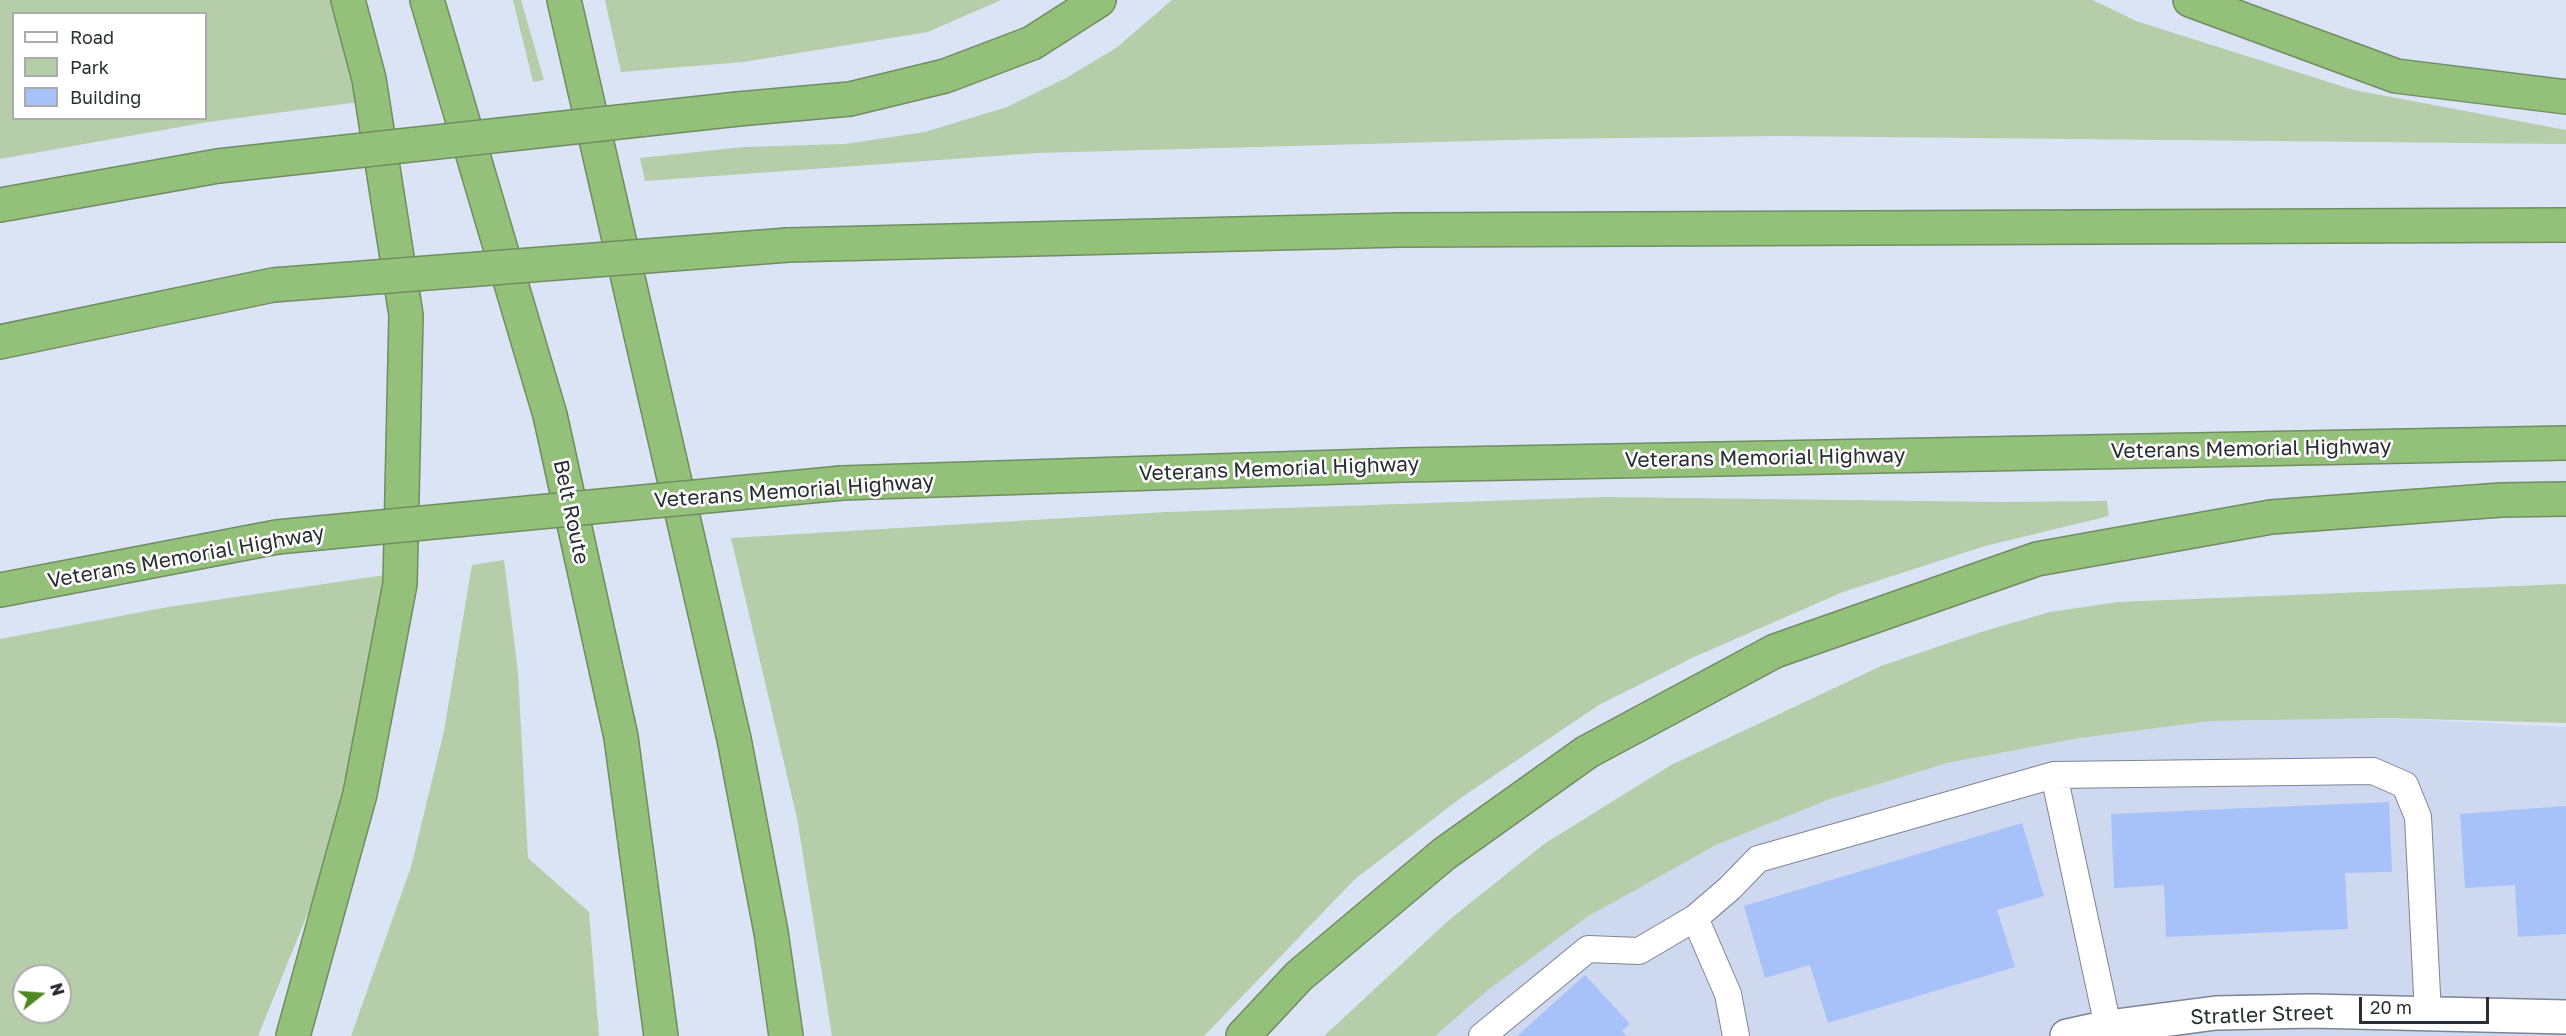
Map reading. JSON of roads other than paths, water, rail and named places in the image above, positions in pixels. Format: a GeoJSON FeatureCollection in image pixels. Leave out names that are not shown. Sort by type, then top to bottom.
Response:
{"type":"FeatureCollection","features":[{"type":"Feature","properties":{"kind":"highway"},"geometry":{"type":"LineString","coordinates":[[293,1036],[360,794],[400,584],[406,315],[369,79],[348,0]]}},
{"type":"Feature","properties":{"kind":"highway","name":"Belt Route"},"geometry":{"type":"LineString","coordinates":[[427,0],[550,415],[621,737],[661,1036]]}},
{"type":"Feature","properties":{"kind":"highway"},"geometry":{"type":"LineString","coordinates":[[564,0],[734,739],[771,932],[786,1036]]}},
{"type":"Feature","properties":{"kind":"highway"},"geometry":{"type":"LineString","coordinates":[[0,205],[218,166],[738,109],[850,99],[945,76],[1032,43],[1099,0]]}},
{"type":"Feature","properties":{"kind":"highway"},"geometry":{"type":"LineString","coordinates":[[2190,0],[2396,76],[2566,97]]}},
{"type":"Feature","properties":{"kind":"highway"},"geometry":{"type":"LineString","coordinates":[[0,342],[273,285],[788,245],[1400,230],[2566,225]]}},
{"type":"Feature","properties":{"kind":"highway","name":"Veterans Memorial Highway"},"geometry":{"type":"LineString","coordinates":[[0,590],[277,537],[842,483],[1415,465],[2566,443]]}},
{"type":"Feature","properties":{"kind":"highway"},"geometry":{"type":"LineString","coordinates":[[1243,1036],[1299,976],[1444,854],[1587,752],[1775,651],[2037,559],[2271,517],[2501,500],[2566,499]]}},
{"type":"Feature","properties":{"kind":"street","name":"Stratler Street"},"geometry":{"type":"LineString","coordinates":[[2067,1036],[2216,1013],[2312,1011],[2428,1014],[2524,1027],[2566,1017]]}},
{"type":"Feature","properties":{"kind":"lane"},"geometry":{"type":"LineString","coordinates":[[1482,1036],[1588,949],[1639,951],[1695,918],[1730,888],[1758,859],[2054,775],[2373,771],[2405,785],[2418,817],[2428,1014]]}},
{"type":"Feature","properties":{"kind":"lane"},"geometry":{"type":"LineString","coordinates":[[2054,775],[2108,1028]]}},
{"type":"Feature","properties":{"kind":"lane"},"geometry":{"type":"LineString","coordinates":[[1695,918],[1728,994],[1736,1036]]}}]}
